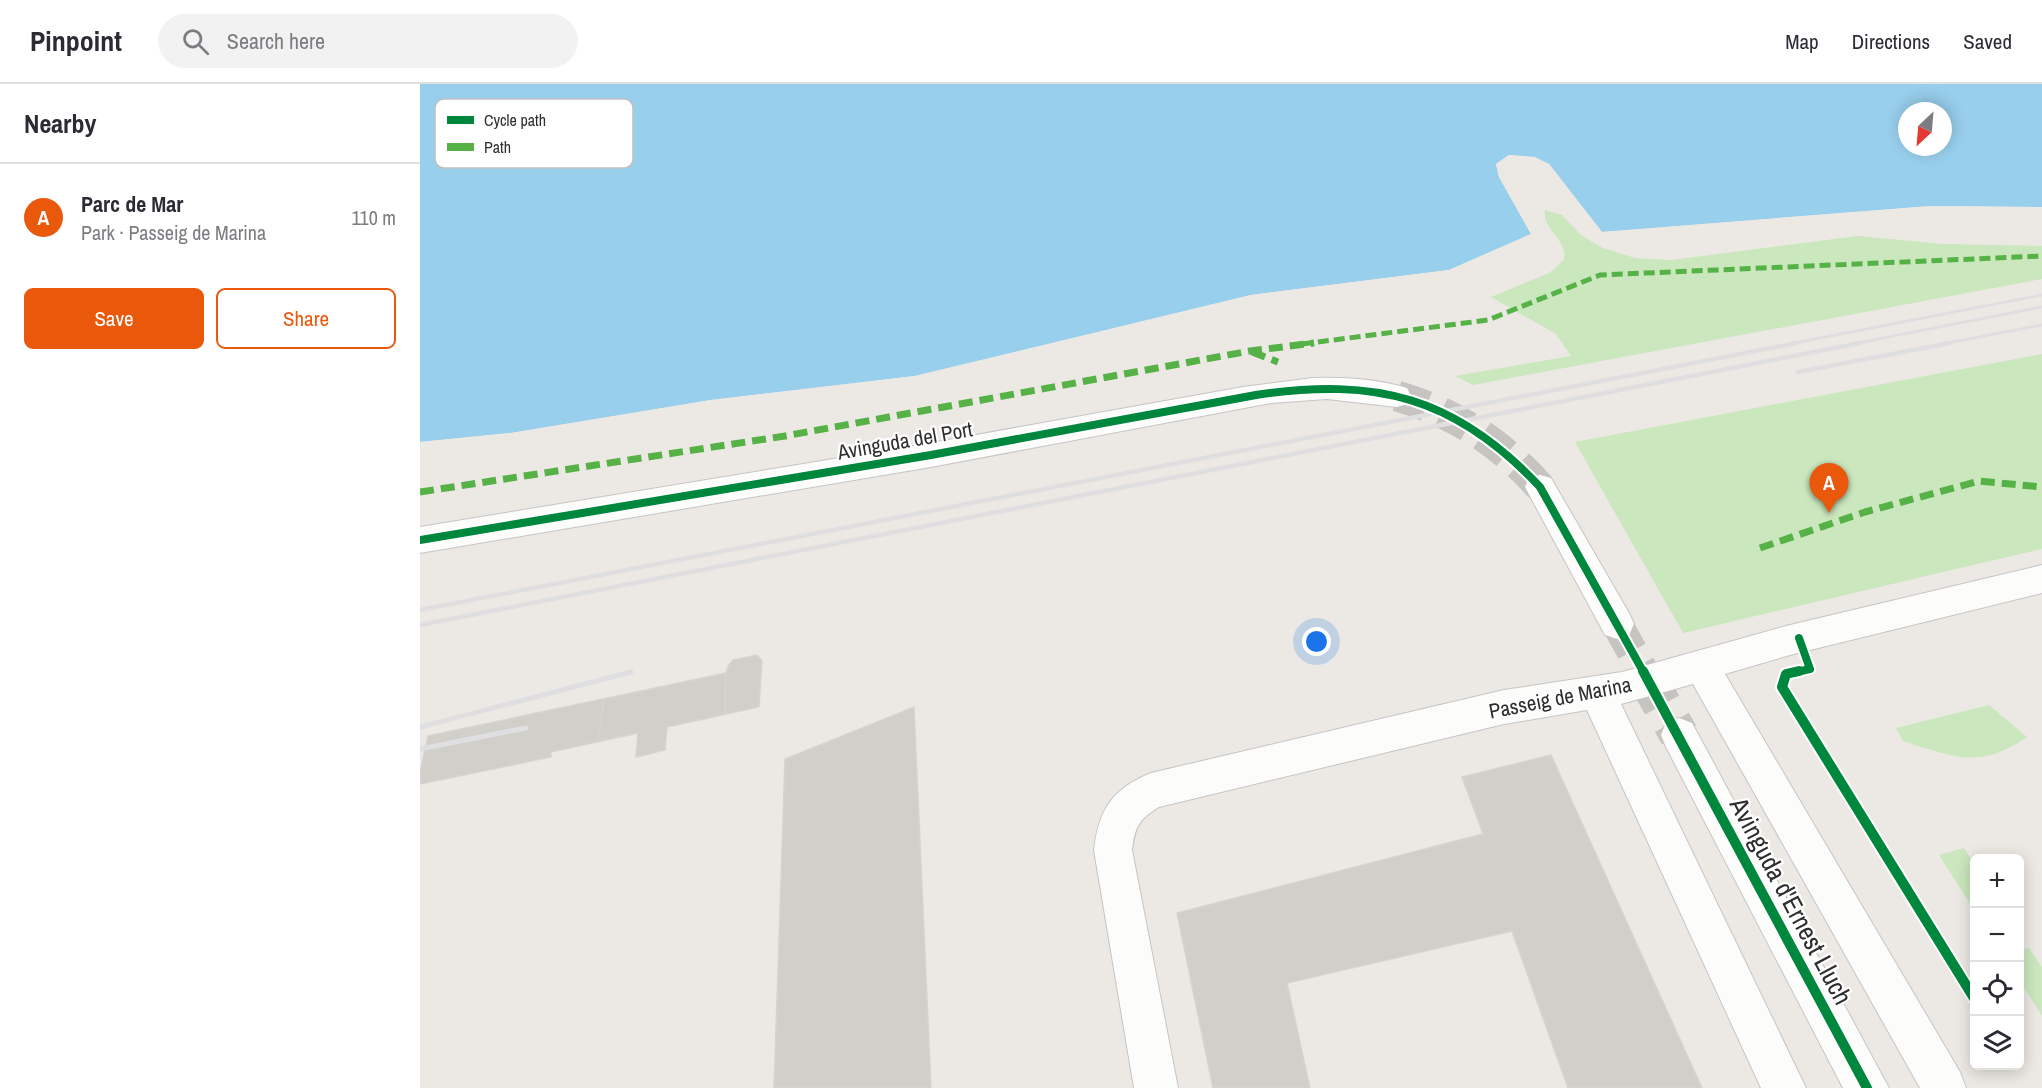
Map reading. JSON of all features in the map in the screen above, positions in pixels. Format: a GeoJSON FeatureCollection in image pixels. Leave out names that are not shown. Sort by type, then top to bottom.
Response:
{"type":"FeatureCollection","features":[{"type":"Feature","properties":{"kind":"street","name":"Avinguda del Port"},"geometry":{"type":"LineString","coordinates":[[420,540],[783,480],[1216,402],[1289,391],[1325,388],[1359,389],[1397,396]]}},
{"type":"Feature","properties":{"kind":"street"},"geometry":{"type":"LineString","coordinates":[[1540,487],[1617,624]]}},
{"type":"Feature","properties":{"kind":"street","name":"Passeig de Marina"},"geometry":{"type":"LineString","coordinates":[[1156,1088],[1113,850],[1116,826],[1128,805],[1151,790],[1504,707],[1597,693],[1702,667],[1790,640],[2042,579]]}},
{"type":"Feature","properties":{"kind":"street","name":"Avinguda d'Ernest Lluch"},"geometry":{"type":"LineString","coordinates":[[1702,667],[1944,1088]]}},
{"type":"Feature","properties":{"kind":"street"},"geometry":{"type":"LineString","coordinates":[[1597,693],[1784,1088]]}},
{"type":"Feature","properties":{"kind":"street","name":"Avinguda d'Ernest Lluch"},"geometry":{"type":"LineString","coordinates":[[1679,735],[1867,1088]]}},
{"type":"Feature","properties":{"kind":"green space"},"geometry":{"type":"Polygon","coordinates":[[[1545,210],[1562,215],[1582,236],[1603,248],[1635,258],[1671,260],[1858,236],[1943,244],[2042,246],[2042,279],[1473,385],[1455,376],[1571,356],[1556,334],[1491,297],[1549,273],[1563,261],[1563,248],[1547,223],[1545,210]]]}},
{"type":"Feature","properties":{"kind":"green space"},"geometry":{"type":"Polygon","coordinates":[[[2042,354],[2042,549],[1683,633],[1575,442],[2042,354]]]}},
{"type":"Feature","properties":{"kind":"green space"},"geometry":{"type":"Polygon","coordinates":[[[1989,705],[2027,737],[1995,754],[1966,757],[1937,752],[1903,741],[1896,728],[1989,705]]]}},
{"type":"Feature","properties":{"kind":"green space"},"geometry":{"type":"Polygon","coordinates":[[[1964,848],[1970,858],[1970,904],[1939,855],[1964,848]]]}},
{"type":"Feature","properties":{"kind":"green space"},"geometry":{"type":"Polygon","coordinates":[[[2029,948],[2042,967],[2042,1016],[2024,987],[2024,949],[2029,948]]]}},
{"type":"Feature","properties":{"kind":"water"},"geometry":{"type":"Polygon","coordinates":[[[420,84],[2042,84],[2042,207],[1931,206],[1602,232],[1549,164],[1535,157],[1509,155],[1496,164],[1499,177],[1531,234],[1449,270],[1251,295],[915,376],[711,400],[511,433],[420,442],[420,84]]]}},
{"type":"Feature","properties":{"kind":"pier"},"geometry":{"type":"Polygon","coordinates":[[[1509,155],[1533,157],[1549,164],[1602,232],[1931,206],[2042,207],[2042,210],[1931,209],[1601,235],[1547,166],[1534,160],[1510,158],[1500,165],[1502,176],[1534,235],[1450,272],[1252,298],[915,379],[711,403],[512,436],[420,445],[420,442],[511,433],[711,400],[915,376],[1251,295],[1449,270],[1531,234],[1499,177],[1496,164],[1509,155]]]}},
{"type":"Feature","properties":{"kind":"building"},"geometry":{"type":"Polygon","coordinates":[[[757,655],[762,661],[759,707],[667,727],[665,750],[636,757],[638,733],[551,752],[551,757],[420,784],[420,773],[428,736],[726,673],[733,660],[757,655]]]}},
{"type":"Feature","properties":{"kind":"building"},"geometry":{"type":"Polygon","coordinates":[[[726,673],[725,714],[667,727],[665,750],[636,757],[638,733],[598,741],[604,699],[726,673]]]}},
{"type":"Feature","properties":{"kind":"building"},"geometry":{"type":"Polygon","coordinates":[[[914,707],[931,1088],[774,1088],[785,759],[914,707]]]}},
{"type":"Feature","properties":{"kind":"building"},"geometry":{"type":"Polygon","coordinates":[[[1551,755],[1702,1088],[1568,1088],[1512,931],[1287,983],[1310,1088],[1213,1088],[1177,913],[1483,834],[1462,777],[1551,755]]]}},
{"type":"Feature","properties":{"kind":"tunnel"},"geometry":{"type":"LineString","coordinates":[[1397,396],[1438,411],[1475,431],[1509,456],[1540,487]]}},
{"type":"Feature","properties":{"kind":"tunnel"},"geometry":{"type":"LineString","coordinates":[[1617,624],[1644,673]]}},
{"type":"Feature","properties":{"kind":"tunnel"},"geometry":{"type":"LineString","coordinates":[[1643,671],[1679,735]]}},
{"type":"Feature","properties":{"kind":"railway"},"geometry":{"type":"LineString","coordinates":[[1789,344],[2042,295]]}},
{"type":"Feature","properties":{"kind":"railway"},"geometry":{"type":"LineString","coordinates":[[1852,344],[2042,307]]}},
{"type":"Feature","properties":{"kind":"railway"},"geometry":{"type":"LineString","coordinates":[[1942,344],[2042,325]]}},
{"type":"Feature","properties":{"kind":"railway"},"geometry":{"type":"LineString","coordinates":[[420,610],[1797,343]]}},
{"type":"Feature","properties":{"kind":"railway"},"geometry":{"type":"LineString","coordinates":[[420,625],[1860,343]]}},
{"type":"Feature","properties":{"kind":"railway"},"geometry":{"type":"LineString","coordinates":[[1798,372],[1950,343]]}},
{"type":"Feature","properties":{"kind":"railway"},"geometry":{"type":"LineString","coordinates":[[420,727],[631,672],[628,673]]}},
{"type":"Feature","properties":{"kind":"railway"},"geometry":{"type":"LineString","coordinates":[[420,749],[526,728]]}},
{"type":"Feature","properties":{"kind":"marked path"},"geometry":{"type":"LineString","coordinates":[[420,492],[785,436],[1250,351],[1488,320],[1600,275],[2042,256]]}},
{"type":"Feature","properties":{"kind":"marked path"},"geometry":{"type":"LineString","coordinates":[[1252,352],[1278,362]]}},
{"type":"Feature","properties":{"kind":"marked path"},"geometry":{"type":"LineString","coordinates":[[1760,548],[1865,512],[1979,481],[2042,487]]}},
{"type":"Feature","properties":{"kind":"cycle path"},"geometry":{"type":"LineString","coordinates":[[420,540],[931,455],[1270,393],[1324,388],[1355,389],[1386,393],[1415,401],[1444,412],[1496,444],[1540,487],[1679,735],[1867,1088]]}},
{"type":"Feature","properties":{"kind":"cycle path"},"geometry":{"type":"LineString","coordinates":[[1799,638],[1810,669],[1786,674],[1782,687],[1970,992]]}},
{"type":"Feature","properties":{"kind":"place","name":"Parc de Mar"},"geometry":{"type":"Point","coordinates":[1829,513]}}]}
